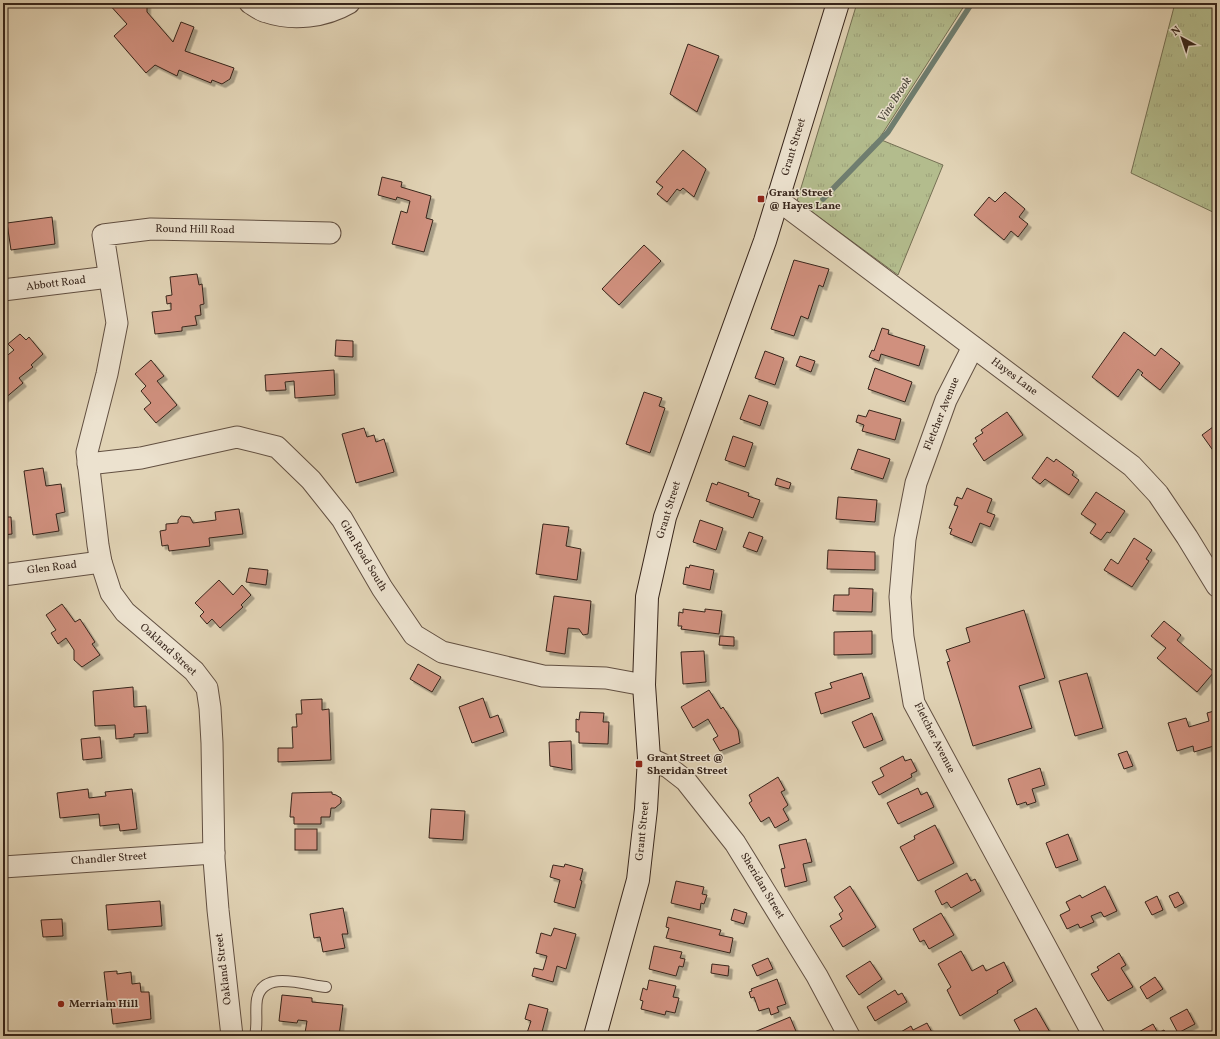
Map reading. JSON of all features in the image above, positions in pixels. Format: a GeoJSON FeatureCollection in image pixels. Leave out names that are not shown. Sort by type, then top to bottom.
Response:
{"type":"FeatureCollection","features":[{"type":"Feature","properties":{"kind":"street"},"geometry":{"type":"LineString","coordinates":[[250,3],[266,12],[299,18],[337,10],[348,3]]}},
{"type":"Feature","properties":{"kind":"street","name":"Grant Street"},"geometry":{"type":"LineString","coordinates":[[595,1036],[638,880],[646,809],[649,758],[644,685],[646,597],[665,517],[765,241],[838,3]]}},
{"type":"Feature","properties":{"kind":"street","name":"Hayes Lane"},"geometry":{"type":"LineString","coordinates":[[778,200],[1132,466],[1158,494],[1217,586]]}},
{"type":"Feature","properties":{"kind":"street","name":"Round Hill Road"},"geometry":{"type":"LineString","coordinates":[[109,277],[103,235],[151,229],[330,233]]}},
{"type":"Feature","properties":{"kind":"street","name":"Abbott Road"},"geometry":{"type":"LineString","coordinates":[[3,290],[109,277]]}},
{"type":"Feature","properties":{"kind":"street","name":"Oakland Street"},"geometry":{"type":"LineString","coordinates":[[109,277],[117,323],[107,374],[87,452],[101,562],[111,593],[125,612],[194,671],[207,688],[212,743],[214,853],[218,910],[232,1036]]}},
{"type":"Feature","properties":{"kind":"street","name":"Fletcher Avenue"},"geometry":{"type":"LineString","coordinates":[[973,347],[946,400],[916,483],[905,539],[900,597],[906,659],[914,703],[1094,1036]]}},
{"type":"Feature","properties":{"kind":"street","name":"Glen Road South"},"geometry":{"type":"LineString","coordinates":[[88,464],[142,458],[237,437],[277,447],[311,480],[342,519],[382,588],[414,635],[442,652],[543,676],[606,678],[644,685]]}},
{"type":"Feature","properties":{"kind":"street","name":"Glen Road"},"geometry":{"type":"LineString","coordinates":[[3,575],[101,562]]}},
{"type":"Feature","properties":{"kind":"street","name":"Sheridan Street"},"geometry":{"type":"LineString","coordinates":[[649,758],[668,767],[686,781],[736,843],[817,976],[849,1036]]}},
{"type":"Feature","properties":{"kind":"street","name":"Chandler Street"},"geometry":{"type":"LineString","coordinates":[[3,867],[214,853]]}},
{"type":"Feature","properties":{"kind":"lane"},"geometry":{"type":"LineString","coordinates":[[255,1036],[258,1024],[257,998],[264,985],[273,981],[326,987]]}},
{"type":"Feature","properties":{"kind":"green space"},"geometry":{"type":"Polygon","coordinates":[[[857,3],[966,3],[879,139],[943,165],[898,275],[797,201],[857,3]]]}},
{"type":"Feature","properties":{"kind":"green space"},"geometry":{"type":"Polygon","coordinates":[[[1175,3],[1217,3],[1217,214],[1131,173],[1175,3]]]}},
{"type":"Feature","properties":{"kind":"building"},"geometry":{"type":"Polygon","coordinates":[[[108,3],[147,3],[147,12],[173,42],[181,22],[194,27],[185,51],[234,68],[230,79],[222,84],[212,80],[211,83],[179,70],[177,76],[155,65],[146,73],[114,36],[127,24],[108,3]]]}},
{"type":"Feature","properties":{"kind":"building"},"geometry":{"type":"Polygon","coordinates":[[[688,44],[719,56],[697,112],[670,94],[688,44]]]}},
{"type":"Feature","properties":{"kind":"building"},"geometry":{"type":"Polygon","coordinates":[[[683,150],[706,169],[694,197],[683,188],[680,191],[677,189],[667,202],[657,194],[663,187],[656,182],[683,150]]]}},
{"type":"Feature","properties":{"kind":"building"},"geometry":{"type":"Polygon","coordinates":[[[382,177],[402,182],[401,187],[431,196],[426,218],[433,220],[424,252],[392,244],[401,211],[407,213],[410,201],[397,197],[396,200],[378,195],[382,177]]]}},
{"type":"Feature","properties":{"kind":"building"},"geometry":{"type":"Polygon","coordinates":[[[1005,192],[1025,209],[1019,217],[1028,224],[1018,237],[1011,231],[1004,240],[974,215],[989,197],[995,202],[1005,192]]]}},
{"type":"Feature","properties":{"kind":"building"},"geometry":{"type":"Polygon","coordinates":[[[52,217],[55,244],[11,250],[7,223],[52,217]]]}},
{"type":"Feature","properties":{"kind":"building"},"geometry":{"type":"Polygon","coordinates":[[[644,245],[661,261],[619,305],[602,289],[644,245]]]}},
{"type":"Feature","properties":{"kind":"building"},"geometry":{"type":"Polygon","coordinates":[[[794,260],[829,269],[823,287],[819,285],[808,319],[801,316],[794,336],[771,329],[794,260]]]}},
{"type":"Feature","properties":{"kind":"building"},"geometry":{"type":"Polygon","coordinates":[[[197,274],[199,285],[202,284],[204,304],[200,305],[201,315],[195,316],[197,325],[182,327],[182,331],[155,334],[152,312],[171,310],[171,303],[167,304],[166,296],[172,295],[170,277],[197,274]]]}},
{"type":"Feature","properties":{"kind":"building"},"geometry":{"type":"Polygon","coordinates":[[[882,328],[889,330],[888,334],[925,346],[919,366],[881,354],[879,361],[869,357],[872,350],[874,351],[882,328]]]}},
{"type":"Feature","properties":{"kind":"building"},"geometry":{"type":"Polygon","coordinates":[[[1124,332],[1155,356],[1161,348],[1180,363],[1160,390],[1141,375],[1143,373],[1138,369],[1118,397],[1092,377],[1124,332]]]}},
{"type":"Feature","properties":{"kind":"building"},"geometry":{"type":"Polygon","coordinates":[[[20,334],[26,340],[29,337],[43,354],[31,365],[33,367],[19,378],[23,383],[4,399],[3,359],[14,350],[8,344],[20,334]]]}},
{"type":"Feature","properties":{"kind":"building"},"geometry":{"type":"Polygon","coordinates":[[[336,340],[353,341],[353,357],[335,356],[336,340]]]}},
{"type":"Feature","properties":{"kind":"building"},"geometry":{"type":"Polygon","coordinates":[[[765,351],[784,358],[775,385],[755,378],[765,351]]]}},
{"type":"Feature","properties":{"kind":"building"},"geometry":{"type":"Polygon","coordinates":[[[800,356],[815,361],[811,372],[796,366],[800,356]]]}},
{"type":"Feature","properties":{"kind":"building"},"geometry":{"type":"Polygon","coordinates":[[[151,360],[164,376],[157,381],[177,405],[156,423],[144,409],[151,403],[141,391],[146,386],[135,374],[151,360]]]}},
{"type":"Feature","properties":{"kind":"building"},"geometry":{"type":"Polygon","coordinates":[[[875,368],[912,382],[905,402],[868,389],[875,368]]]}},
{"type":"Feature","properties":{"kind":"building"},"geometry":{"type":"Polygon","coordinates":[[[334,370],[335,395],[295,398],[294,381],[285,382],[286,390],[266,391],[265,375],[334,370]]]}},
{"type":"Feature","properties":{"kind":"building"},"geometry":{"type":"Polygon","coordinates":[[[644,392],[662,398],[659,406],[665,408],[650,453],[626,444],[644,392]]]}},
{"type":"Feature","properties":{"kind":"building"},"geometry":{"type":"Polygon","coordinates":[[[749,395],[768,402],[760,426],[740,419],[749,395]]]}},
{"type":"Feature","properties":{"kind":"building"},"geometry":{"type":"Polygon","coordinates":[[[869,410],[901,419],[895,440],[862,431],[864,425],[856,422],[858,415],[866,417],[869,410]]]}},
{"type":"Feature","properties":{"kind":"building"},"geometry":{"type":"Polygon","coordinates":[[[1007,412],[1023,435],[984,461],[973,444],[977,441],[975,438],[983,433],[981,430],[1007,412]]]}},
{"type":"Feature","properties":{"kind":"building"},"geometry":{"type":"Polygon","coordinates":[[[1217,424],[1217,456],[1202,435],[1217,424]]]}},
{"type":"Feature","properties":{"kind":"building"},"geometry":{"type":"Polygon","coordinates":[[[364,428],[367,437],[374,435],[376,442],[384,439],[394,472],[356,483],[342,434],[364,428]]]}},
{"type":"Feature","properties":{"kind":"building"},"geometry":{"type":"Polygon","coordinates":[[[733,436],[753,443],[745,467],[725,460],[733,436]]]}},
{"type":"Feature","properties":{"kind":"building"},"geometry":{"type":"Polygon","coordinates":[[[858,449],[890,459],[883,479],[851,469],[858,449]]]}},
{"type":"Feature","properties":{"kind":"building"},"geometry":{"type":"Polygon","coordinates":[[[1047,457],[1054,462],[1056,459],[1074,472],[1072,475],[1079,480],[1069,495],[1045,479],[1040,484],[1032,478],[1047,457]]]}},
{"type":"Feature","properties":{"kind":"building"},"geometry":{"type":"Polygon","coordinates":[[[43,468],[46,486],[61,484],[65,512],[56,514],[59,531],[33,535],[24,471],[43,468]]]}},
{"type":"Feature","properties":{"kind":"building"},"geometry":{"type":"Polygon","coordinates":[[[777,478],[791,483],[789,489],[775,485],[777,478]]]}},
{"type":"Feature","properties":{"kind":"building"},"geometry":{"type":"Polygon","coordinates":[[[718,482],[749,493],[748,496],[760,500],[753,518],[706,501],[712,483],[717,485],[718,482]]]}},
{"type":"Feature","properties":{"kind":"building"},"geometry":{"type":"Polygon","coordinates":[[[967,488],[992,499],[987,512],[995,515],[990,527],[980,523],[972,543],[950,534],[952,529],[949,528],[958,506],[954,505],[957,497],[962,499],[967,488]]]}},
{"type":"Feature","properties":{"kind":"building"},"geometry":{"type":"Polygon","coordinates":[[[1096,492],[1125,511],[1110,533],[1107,532],[1101,540],[1090,533],[1096,524],[1081,514],[1096,492]]]}},
{"type":"Feature","properties":{"kind":"building"},"geometry":{"type":"Polygon","coordinates":[[[838,497],[877,500],[875,522],[836,519],[838,497]]]}},
{"type":"Feature","properties":{"kind":"building"},"geometry":{"type":"Polygon","coordinates":[[[239,509],[243,534],[209,538],[210,546],[169,551],[168,545],[162,546],[160,531],[166,530],[166,524],[178,523],[181,516],[190,517],[193,523],[216,520],[215,512],[239,509]]]}},
{"type":"Feature","properties":{"kind":"building"},"geometry":{"type":"Polygon","coordinates":[[[3,517],[11,517],[12,534],[3,535],[3,517]]]}},
{"type":"Feature","properties":{"kind":"building"},"geometry":{"type":"Polygon","coordinates":[[[700,520],[723,528],[716,550],[693,542],[700,520]]]}},
{"type":"Feature","properties":{"kind":"building"},"geometry":{"type":"Polygon","coordinates":[[[543,524],[569,527],[566,546],[581,549],[577,580],[536,574],[543,524]]]}},
{"type":"Feature","properties":{"kind":"building"},"geometry":{"type":"Polygon","coordinates":[[[749,532],[763,537],[757,552],[743,547],[749,532]]]}},
{"type":"Feature","properties":{"kind":"building"},"geometry":{"type":"Polygon","coordinates":[[[1134,538],[1152,550],[1146,559],[1149,561],[1132,587],[1104,570],[1111,559],[1118,564],[1134,538]]]}},
{"type":"Feature","properties":{"kind":"building"},"geometry":{"type":"Polygon","coordinates":[[[828,550],[875,552],[875,570],[827,569],[828,550]]]}},
{"type":"Feature","properties":{"kind":"building"},"geometry":{"type":"Polygon","coordinates":[[[690,565],[714,570],[710,590],[683,584],[686,567],[689,568],[690,565]]]}},
{"type":"Feature","properties":{"kind":"building"},"geometry":{"type":"Polygon","coordinates":[[[249,568],[268,570],[266,585],[246,582],[249,568]]]}},
{"type":"Feature","properties":{"kind":"building"},"geometry":{"type":"Polygon","coordinates":[[[219,580],[233,595],[242,585],[251,595],[241,605],[243,607],[220,628],[212,619],[207,624],[200,616],[204,612],[195,603],[219,580]]]}},
{"type":"Feature","properties":{"kind":"building"},"geometry":{"type":"Polygon","coordinates":[[[849,588],[873,589],[872,612],[833,611],[834,595],[849,595],[849,588]]]}},
{"type":"Feature","properties":{"kind":"building"},"geometry":{"type":"Polygon","coordinates":[[[554,596],[591,601],[588,634],[583,635],[579,629],[568,628],[565,654],[546,651],[554,596]]]}},
{"type":"Feature","properties":{"kind":"building"},"geometry":{"type":"Polygon","coordinates":[[[62,604],[75,622],[80,619],[95,642],[92,644],[100,655],[82,667],[74,660],[74,650],[66,638],[58,644],[51,633],[56,630],[46,615],[62,604]]]}},
{"type":"Feature","properties":{"kind":"building"},"geometry":{"type":"Polygon","coordinates":[[[683,609],[705,612],[705,609],[722,611],[719,634],[681,629],[682,626],[678,626],[679,612],[683,613],[683,609]]]}},
{"type":"Feature","properties":{"kind":"building"},"geometry":{"type":"Polygon","coordinates":[[[1024,610],[1045,678],[1019,686],[1032,728],[973,746],[947,662],[950,661],[946,650],[970,642],[966,628],[1024,610]]]}},
{"type":"Feature","properties":{"kind":"building"},"geometry":{"type":"Polygon","coordinates":[[[1164,621],[1181,635],[1177,640],[1214,672],[1197,692],[1157,658],[1166,648],[1151,636],[1164,621]]]}},
{"type":"Feature","properties":{"kind":"building"},"geometry":{"type":"Polygon","coordinates":[[[872,631],[872,654],[834,655],[834,632],[872,631]]]}},
{"type":"Feature","properties":{"kind":"building"},"geometry":{"type":"Polygon","coordinates":[[[720,636],[734,637],[734,646],[719,645],[720,636]]]}},
{"type":"Feature","properties":{"kind":"building"},"geometry":{"type":"Polygon","coordinates":[[[704,651],[706,682],[683,684],[681,652],[704,651]]]}},
{"type":"Feature","properties":{"kind":"building"},"geometry":{"type":"Polygon","coordinates":[[[418,664],[441,677],[432,692],[410,679],[418,664]]]}},
{"type":"Feature","properties":{"kind":"building"},"geometry":{"type":"Polygon","coordinates":[[[862,673],[870,698],[821,714],[815,693],[832,688],[830,683],[862,673]]]}},
{"type":"Feature","properties":{"kind":"building"},"geometry":{"type":"Polygon","coordinates":[[[1087,673],[1103,728],[1075,736],[1059,681],[1087,673]]]}},
{"type":"Feature","properties":{"kind":"building"},"geometry":{"type":"Polygon","coordinates":[[[133,687],[134,707],[146,706],[148,733],[134,734],[134,737],[116,739],[115,725],[95,726],[93,691],[133,687]]]}},
{"type":"Feature","properties":{"kind":"building"},"geometry":{"type":"Polygon","coordinates":[[[709,690],[721,709],[723,707],[738,730],[740,743],[720,751],[713,739],[718,736],[708,719],[693,728],[681,707],[709,690]]]}},
{"type":"Feature","properties":{"kind":"building"},"geometry":{"type":"Polygon","coordinates":[[[483,698],[490,718],[498,715],[504,732],[472,743],[459,707],[483,698]]]}},
{"type":"Feature","properties":{"kind":"building"},"geometry":{"type":"Polygon","coordinates":[[[322,699],[322,710],[329,709],[331,760],[278,762],[278,748],[293,748],[292,727],[297,727],[296,714],[302,714],[301,700],[322,699]]]}},
{"type":"Feature","properties":{"kind":"building"},"geometry":{"type":"Polygon","coordinates":[[[1214,711],[1217,719],[1217,745],[1194,752],[1193,746],[1177,751],[1168,723],[1186,718],[1189,727],[1209,721],[1207,713],[1214,711]]]}},
{"type":"Feature","properties":{"kind":"building"},"geometry":{"type":"Polygon","coordinates":[[[580,712],[604,713],[603,722],[609,722],[608,744],[579,743],[579,732],[576,732],[576,719],[579,720],[580,712]]]}},
{"type":"Feature","properties":{"kind":"building"},"geometry":{"type":"Polygon","coordinates":[[[872,713],[883,740],[864,748],[852,722],[872,713]]]}},
{"type":"Feature","properties":{"kind":"building"},"geometry":{"type":"Polygon","coordinates":[[[100,737],[102,758],[83,760],[81,739],[100,737]]]}},
{"type":"Feature","properties":{"kind":"building"},"geometry":{"type":"Polygon","coordinates":[[[571,741],[572,770],[550,766],[549,742],[571,741]]]}},
{"type":"Feature","properties":{"kind":"building"},"geometry":{"type":"Polygon","coordinates":[[[1127,751],[1133,766],[1124,769],[1118,754],[1127,751]]]}},
{"type":"Feature","properties":{"kind":"building"},"geometry":{"type":"Polygon","coordinates":[[[903,756],[905,761],[911,759],[917,771],[911,774],[912,777],[879,795],[872,782],[884,776],[880,768],[903,756]]]}},
{"type":"Feature","properties":{"kind":"building"},"geometry":{"type":"Polygon","coordinates":[[[1040,768],[1045,785],[1032,789],[1036,802],[1027,805],[1026,802],[1017,805],[1008,779],[1040,768]]]}},
{"type":"Feature","properties":{"kind":"building"},"geometry":{"type":"Polygon","coordinates":[[[778,777],[785,790],[781,792],[788,805],[783,809],[789,820],[775,828],[769,817],[761,822],[749,803],[752,801],[749,795],[778,777]]]}},
{"type":"Feature","properties":{"kind":"building"},"geometry":{"type":"Polygon","coordinates":[[[918,788],[921,795],[927,792],[934,807],[898,824],[887,803],[918,788]]]}},
{"type":"Feature","properties":{"kind":"building"},"geometry":{"type":"Polygon","coordinates":[[[88,789],[89,798],[106,796],[105,792],[132,789],[137,829],[120,831],[119,824],[100,826],[99,814],[60,818],[57,793],[88,789]]]}},
{"type":"Feature","properties":{"kind":"building"},"geometry":{"type":"Polygon","coordinates":[[[332,792],[332,794],[341,798],[341,803],[335,808],[331,808],[330,817],[321,817],[321,824],[294,824],[294,817],[290,817],[292,793],[332,792]]]}},
{"type":"Feature","properties":{"kind":"building"},"geometry":{"type":"Polygon","coordinates":[[[431,809],[465,811],[463,840],[429,838],[431,809]]]}},
{"type":"Feature","properties":{"kind":"building"},"geometry":{"type":"Polygon","coordinates":[[[935,825],[954,863],[918,881],[900,847],[915,839],[914,836],[935,825]]]}},
{"type":"Feature","properties":{"kind":"building"},"geometry":{"type":"Polygon","coordinates":[[[295,829],[317,829],[317,850],[295,850],[295,829]]]}},
{"type":"Feature","properties":{"kind":"building"},"geometry":{"type":"Polygon","coordinates":[[[1068,834],[1078,860],[1056,868],[1046,843],[1068,834]]]}},
{"type":"Feature","properties":{"kind":"building"},"geometry":{"type":"Polygon","coordinates":[[[806,839],[812,862],[803,864],[807,881],[785,887],[781,869],[785,868],[779,845],[806,839]]]}},
{"type":"Feature","properties":{"kind":"building"},"geometry":{"type":"Polygon","coordinates":[[[565,864],[583,869],[580,880],[582,881],[575,908],[554,902],[560,880],[550,877],[553,865],[564,867],[565,864]]]}},
{"type":"Feature","properties":{"kind":"building"},"geometry":{"type":"Polygon","coordinates":[[[967,873],[971,881],[975,879],[981,891],[951,908],[947,902],[942,905],[935,891],[967,873]]]}},
{"type":"Feature","properties":{"kind":"building"},"geometry":{"type":"Polygon","coordinates":[[[676,881],[704,887],[702,894],[707,895],[704,904],[701,903],[700,910],[671,903],[676,881]]]}},
{"type":"Feature","properties":{"kind":"building"},"geometry":{"type":"Polygon","coordinates":[[[850,886],[876,927],[843,947],[830,926],[842,919],[839,914],[843,911],[834,897],[850,886]]]}},
{"type":"Feature","properties":{"kind":"building"},"geometry":{"type":"Polygon","coordinates":[[[1105,886],[1117,911],[1104,917],[1101,912],[1091,916],[1094,922],[1080,928],[1078,924],[1067,929],[1060,915],[1070,910],[1066,902],[1080,895],[1082,898],[1105,886]]]}},
{"type":"Feature","properties":{"kind":"building"},"geometry":{"type":"Polygon","coordinates":[[[1178,892],[1184,903],[1175,908],[1169,896],[1178,892]]]}},
{"type":"Feature","properties":{"kind":"building"},"geometry":{"type":"Polygon","coordinates":[[[1157,896],[1163,910],[1152,915],[1145,902],[1157,896]]]}},
{"type":"Feature","properties":{"kind":"building"},"geometry":{"type":"Polygon","coordinates":[[[160,901],[162,926],[108,930],[106,905],[160,901]]]}},
{"type":"Feature","properties":{"kind":"building"},"geometry":{"type":"Polygon","coordinates":[[[343,908],[348,934],[342,934],[345,948],[323,952],[320,937],[314,938],[310,914],[343,908]]]}},
{"type":"Feature","properties":{"kind":"building"},"geometry":{"type":"Polygon","coordinates":[[[734,909],[747,913],[744,924],[731,920],[734,909]]]}},
{"type":"Feature","properties":{"kind":"building"},"geometry":{"type":"Polygon","coordinates":[[[941,913],[954,935],[929,949],[924,940],[920,942],[913,929],[941,913]]]}},
{"type":"Feature","properties":{"kind":"building"},"geometry":{"type":"Polygon","coordinates":[[[668,917],[721,930],[719,935],[733,938],[730,953],[666,938],[669,928],[666,927],[668,917]]]}},
{"type":"Feature","properties":{"kind":"building"},"geometry":{"type":"Polygon","coordinates":[[[62,919],[63,936],[43,937],[41,920],[62,919]]]}},
{"type":"Feature","properties":{"kind":"building"},"geometry":{"type":"Polygon","coordinates":[[[554,928],[576,934],[566,969],[557,966],[553,982],[532,976],[534,968],[543,970],[547,956],[536,953],[541,933],[551,936],[554,928]]]}},
{"type":"Feature","properties":{"kind":"building"},"geometry":{"type":"Polygon","coordinates":[[[654,946],[682,952],[680,958],[685,959],[683,967],[679,966],[676,976],[649,969],[654,946]]]}},
{"type":"Feature","properties":{"kind":"building"},"geometry":{"type":"Polygon","coordinates":[[[961,951],[972,971],[983,965],[986,971],[1004,962],[1013,981],[997,991],[998,993],[960,1016],[947,990],[951,987],[938,964],[961,951]]]}},
{"type":"Feature","properties":{"kind":"building"},"geometry":{"type":"Polygon","coordinates":[[[1119,953],[1126,965],[1121,968],[1133,987],[1108,1001],[1091,974],[1099,970],[1097,967],[1119,953]]]}},
{"type":"Feature","properties":{"kind":"building"},"geometry":{"type":"Polygon","coordinates":[[[768,958],[773,969],[757,976],[752,965],[768,958]]]}},
{"type":"Feature","properties":{"kind":"building"},"geometry":{"type":"Polygon","coordinates":[[[870,961],[882,979],[859,995],[846,976],[870,961]]]}},
{"type":"Feature","properties":{"kind":"building"},"geometry":{"type":"Polygon","coordinates":[[[712,964],[729,966],[728,976],[711,973],[712,964]]]}},
{"type":"Feature","properties":{"kind":"building"},"geometry":{"type":"Polygon","coordinates":[[[117,971],[117,974],[131,972],[132,984],[140,983],[141,992],[149,992],[151,1019],[113,1024],[111,1007],[108,1007],[104,972],[117,971]]]}},
{"type":"Feature","properties":{"kind":"building"},"geometry":{"type":"Polygon","coordinates":[[[1155,977],[1163,989],[1147,999],[1140,987],[1155,977]]]}},
{"type":"Feature","properties":{"kind":"building"},"geometry":{"type":"Polygon","coordinates":[[[777,979],[786,1004],[777,1007],[779,1012],[771,1015],[769,1008],[759,1011],[754,997],[751,998],[749,992],[752,991],[751,989],[777,979]]]}},
{"type":"Feature","properties":{"kind":"building"},"geometry":{"type":"Polygon","coordinates":[[[649,980],[676,986],[673,997],[679,998],[675,1013],[666,1011],[665,1015],[641,1009],[643,1001],[640,1000],[643,988],[647,990],[649,980]]]}},
{"type":"Feature","properties":{"kind":"building"},"geometry":{"type":"Polygon","coordinates":[[[895,990],[898,995],[902,993],[907,1002],[875,1021],[867,1007],[895,990]]]}},
{"type":"Feature","properties":{"kind":"building"},"geometry":{"type":"Polygon","coordinates":[[[282,995],[312,998],[312,1002],[343,1005],[339,1036],[301,1036],[301,1032],[305,1033],[307,1021],[298,1020],[297,1023],[279,1021],[282,995]]]}},
{"type":"Feature","properties":{"kind":"building"},"geometry":{"type":"Polygon","coordinates":[[[529,1004],[548,1009],[542,1032],[550,1034],[550,1036],[526,1036],[531,1021],[525,1019],[529,1004]]]}},
{"type":"Feature","properties":{"kind":"building"},"geometry":{"type":"Polygon","coordinates":[[[1036,1008],[1051,1034],[1047,1036],[1011,1036],[1020,1031],[1014,1020],[1036,1008]]]}},
{"type":"Feature","properties":{"kind":"building"},"geometry":{"type":"Polygon","coordinates":[[[1187,1009],[1195,1024],[1178,1033],[1170,1018],[1187,1009]]]}},
{"type":"Feature","properties":{"kind":"building"},"geometry":{"type":"Polygon","coordinates":[[[790,1017],[798,1036],[753,1036],[752,1033],[790,1017]]]}},
{"type":"Feature","properties":{"kind":"building"},"geometry":{"type":"Polygon","coordinates":[[[927,1023],[934,1036],[894,1036],[911,1026],[913,1030],[927,1023]]]}},
{"type":"Feature","properties":{"kind":"building"},"geometry":{"type":"Polygon","coordinates":[[[1153,1024],[1158,1033],[1164,1030],[1167,1036],[1139,1036],[1137,1033],[1153,1024]]]}},
{"type":"Feature","properties":{"kind":"waterway","name":"Vine Brook"},"geometry":{"type":"LineString","coordinates":[[823,199],[888,132],[972,3]]}},
{"type":"Feature","properties":{"kind":"place","name":"Grant Street @ Hayes Lane"},"geometry":{"type":"Point","coordinates":[761,199]}},
{"type":"Feature","properties":{"kind":"place","name":"Grant Street @ Sheridan Street"},"geometry":{"type":"Point","coordinates":[639,764]}},
{"type":"Feature","properties":{"kind":"place","name":"Merriam Hill"},"geometry":{"type":"Point","coordinates":[61,1004]}}]}
